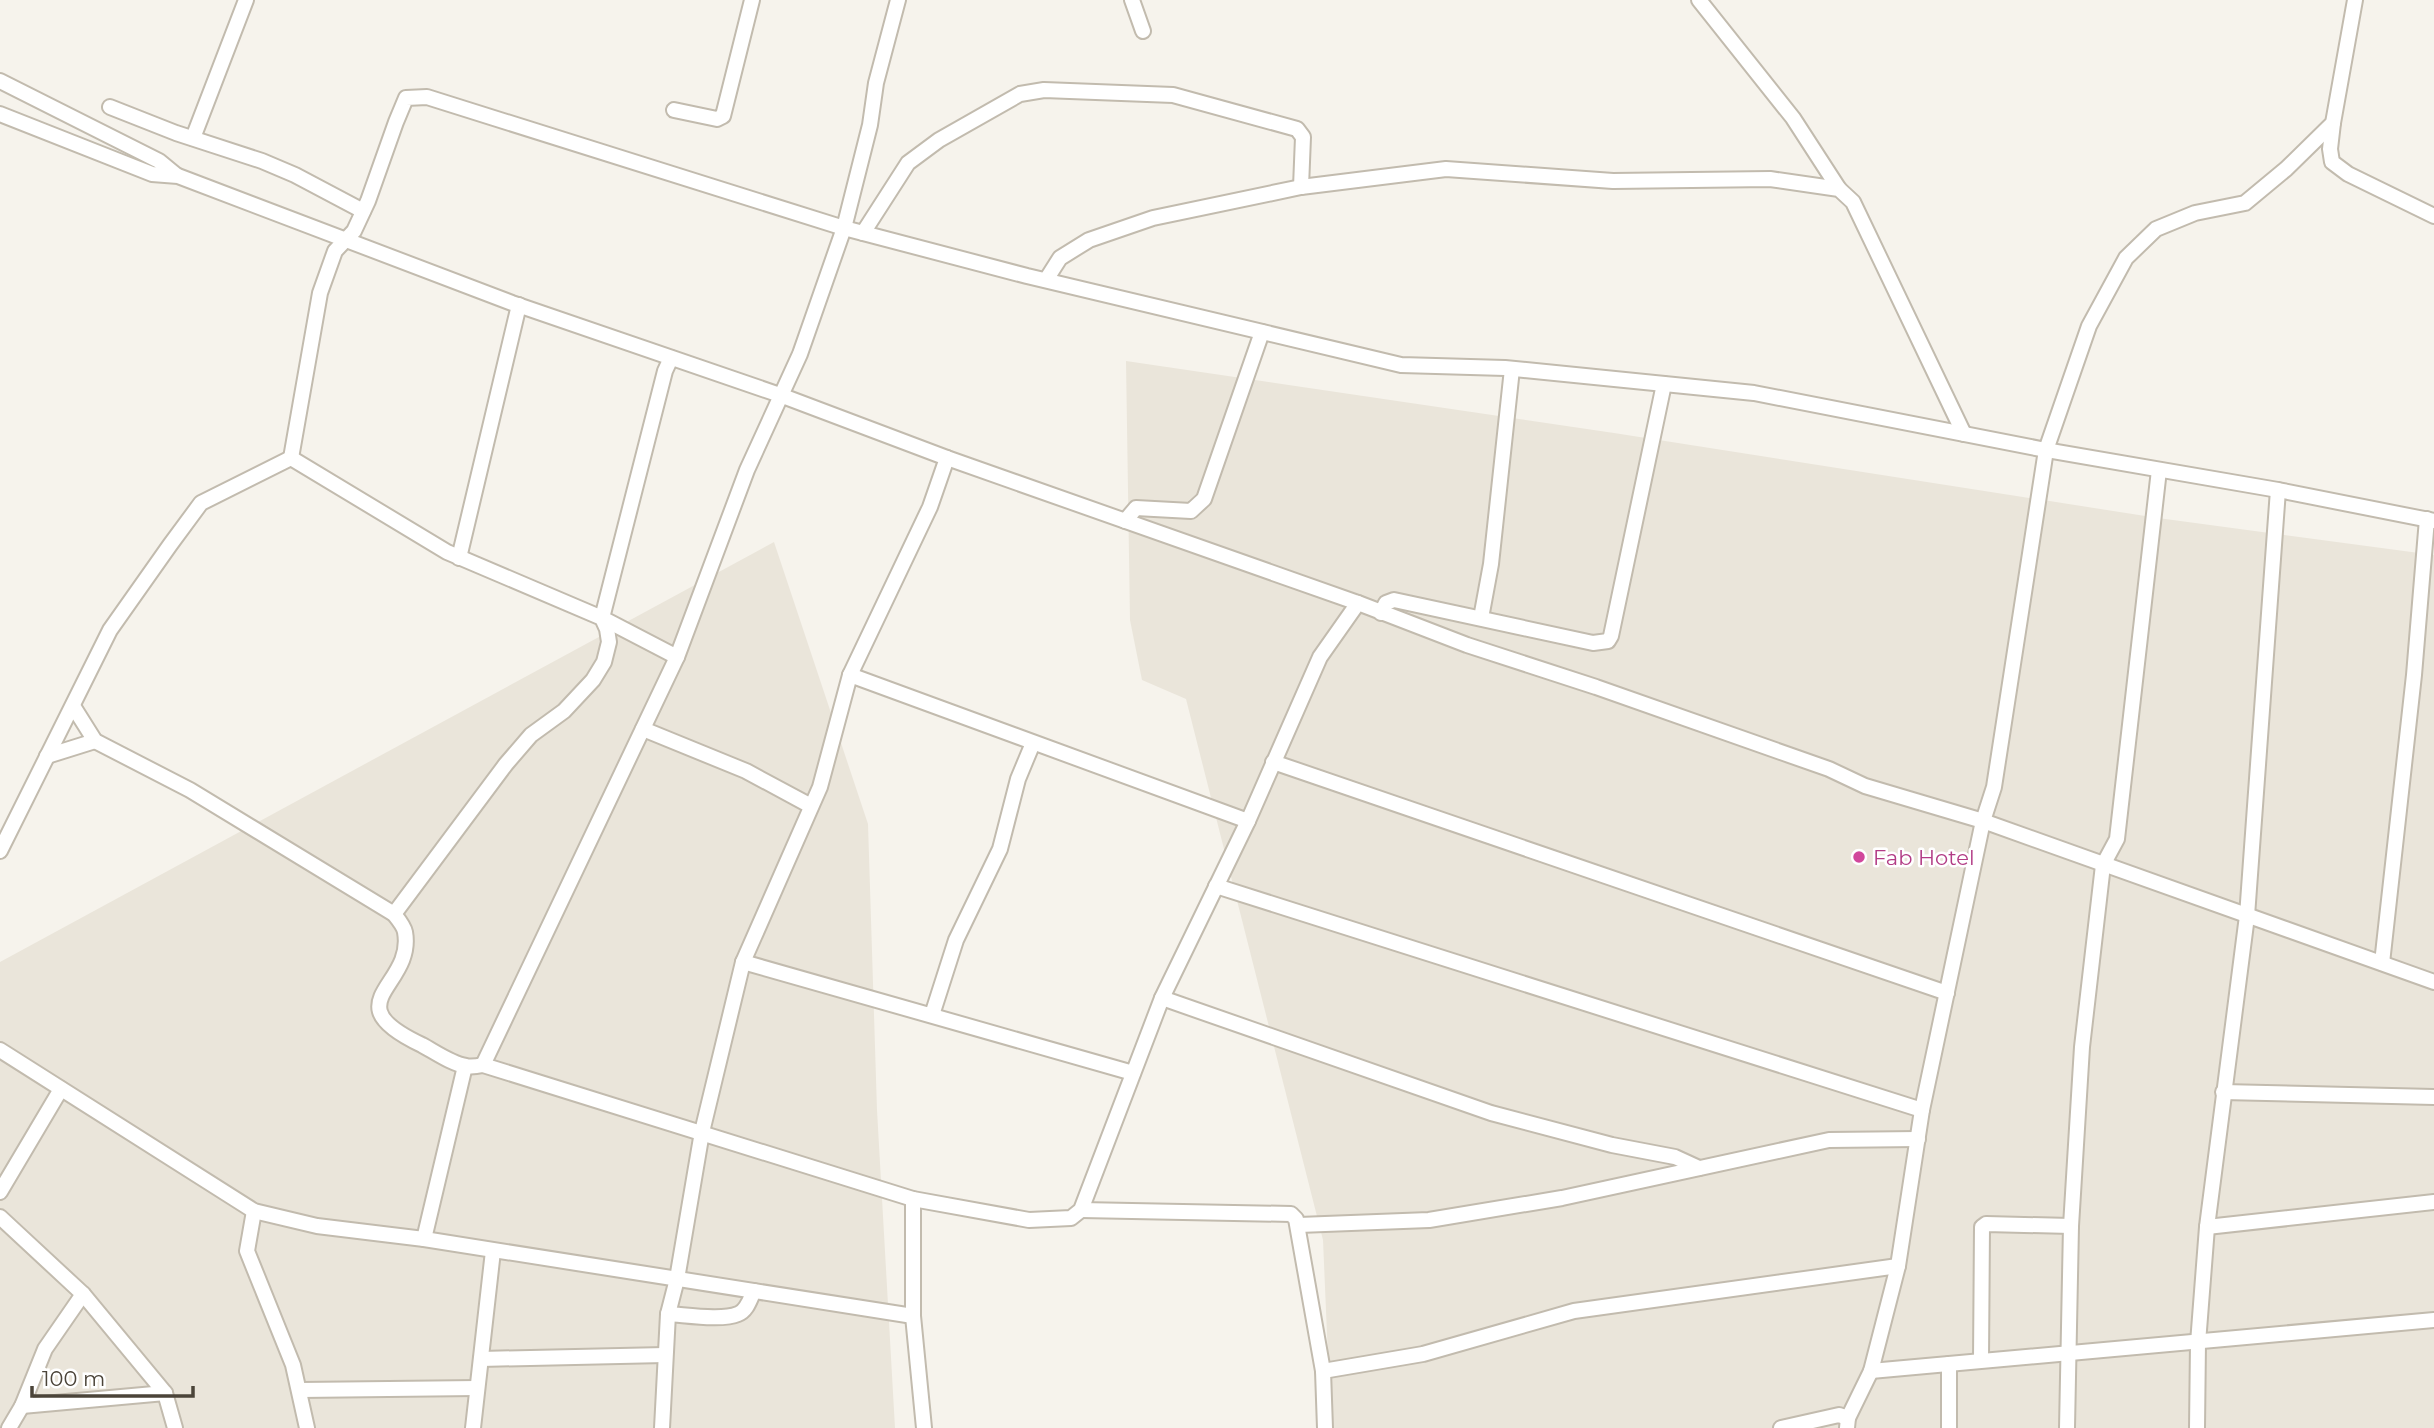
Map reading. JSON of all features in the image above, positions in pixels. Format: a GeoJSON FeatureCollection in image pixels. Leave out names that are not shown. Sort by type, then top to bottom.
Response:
{"type":"FeatureCollection","features":[{"type":"Feature","properties":{"kind":"street"},"geometry":{"type":"LineString","coordinates":[[193,138],[246,0]]}},
{"type":"Feature","properties":{"kind":"street"},"geometry":{"type":"LineString","coordinates":[[674,110],[717,119],[723,116],[752,0]]}},
{"type":"Feature","properties":{"kind":"street"},"geometry":{"type":"LineString","coordinates":[[483,1065],[677,657],[747,470],[803,346],[844,228],[870,125],[876,83],[898,0]]}},
{"type":"Feature","properties":{"kind":"street"},"geometry":{"type":"LineString","coordinates":[[1132,0],[1143,31]]}},
{"type":"Feature","properties":{"kind":"street"},"geometry":{"type":"LineString","coordinates":[[1699,0],[1793,118],[1839,189],[1853,202],[1964,434]]}},
{"type":"Feature","properties":{"kind":"street"},"geometry":{"type":"LineString","coordinates":[[2355,0],[2333,123],[2330,149],[2332,162],[2348,174],[2434,216]]}},
{"type":"Feature","properties":{"kind":"street"},"geometry":{"type":"LineString","coordinates":[[0,81],[159,161],[178,176]]}},
{"type":"Feature","properties":{"kind":"street"},"geometry":{"type":"LineString","coordinates":[[863,233],[908,163],[939,140],[1020,94],[1044,90],[1173,95],[1297,129],[1303,137],[1301,187]]}},
{"type":"Feature","properties":{"kind":"street"},"geometry":{"type":"LineString","coordinates":[[291,458],[320,293],[335,251],[354,231],[407,98],[427,97],[844,228],[1046,280],[1401,365],[1512,369],[1754,393],[2046,450],[2278,490],[2431,520],[2382,963]]}},
{"type":"Feature","properties":{"kind":"street"},"geometry":{"type":"LineString","coordinates":[[110,107],[149,124],[232,150],[295,176],[363,211]]}},
{"type":"Feature","properties":{"kind":"street"},"geometry":{"type":"LineString","coordinates":[[0,114],[152,174],[178,176],[519,305],[780,395],[947,458],[1358,603],[1467,645],[1597,687],[1829,769],[1865,786],[1983,821],[2434,982]]}},
{"type":"Feature","properties":{"kind":"street"},"geometry":{"type":"LineString","coordinates":[[1781,1428],[1839,1415],[1848,1423],[1871,1371],[1898,1266],[1922,1110],[1983,821],[1994,788],[2046,450],[2089,326],[2126,258],[2156,229],[2195,213],[2245,203],[2286,169],[2333,123]]}},
{"type":"Feature","properties":{"kind":"street"},"geometry":{"type":"LineString","coordinates":[[1046,280],[1060,258],[1089,240],[1153,218],[1301,187],[1446,169],[1613,181],[1770,179],[1839,189]]}},
{"type":"Feature","properties":{"kind":"street"},"geometry":{"type":"LineString","coordinates":[[459,558],[519,305]]}},
{"type":"Feature","properties":{"kind":"street"},"geometry":{"type":"LineString","coordinates":[[1125,521],[1136,508],[1191,511],[1197,508],[1203,499],[1262,332]]}},
{"type":"Feature","properties":{"kind":"street"},"geometry":{"type":"LineString","coordinates":[[394,914],[514,754],[531,734],[564,711],[593,680],[604,662],[609,642],[602,618],[665,372],[671,358]]}},
{"type":"Feature","properties":{"kind":"street"},"geometry":{"type":"LineString","coordinates":[[1481,618],[1491,564],[1512,369]]}},
{"type":"Feature","properties":{"kind":"street"},"geometry":{"type":"LineString","coordinates":[[1381,613],[1386,603],[1394,600],[1593,643],[1608,641],[1664,384]]}},
{"type":"Feature","properties":{"kind":"street"},"geometry":{"type":"LineString","coordinates":[[291,458],[459,558],[602,618],[677,657]]}},
{"type":"Feature","properties":{"kind":"street"},"geometry":{"type":"LineString","coordinates":[[0,851],[110,630],[201,503],[291,458]]}},
{"type":"Feature","properties":{"kind":"street"},"geometry":{"type":"LineString","coordinates":[[662,1428],[668,1314],[677,1279],[702,1132],[743,962],[820,787],[850,675],[930,507],[947,458]]}},
{"type":"Feature","properties":{"kind":"street"},"geometry":{"type":"LineString","coordinates":[[2067,1428],[2071,1226],[2082,1047],[2103,865],[2118,839],[2159,470]]}},
{"type":"Feature","properties":{"kind":"street"},"geometry":{"type":"LineString","coordinates":[[2197,1428],[2198,1342],[2207,1227],[2247,916],[2278,490]]}},
{"type":"Feature","properties":{"kind":"street"},"geometry":{"type":"LineString","coordinates":[[73,706],[95,741],[190,790],[394,914],[405,930],[405,951],[380,1002],[383,1021],[398,1034],[465,1066],[483,1065],[913,1199],[1029,1220],[1071,1217],[1081,1210],[1162,998],[1248,821],[1320,657],[1358,603]]}},
{"type":"Feature","properties":{"kind":"street"},"geometry":{"type":"LineString","coordinates":[[850,675],[1248,821]]}},
{"type":"Feature","properties":{"kind":"street"},"geometry":{"type":"LineString","coordinates":[[643,729],[746,771],[811,806]]}},
{"type":"Feature","properties":{"kind":"street"},"geometry":{"type":"LineString","coordinates":[[47,756],[95,741]]}},
{"type":"Feature","properties":{"kind":"street"},"geometry":{"type":"LineString","coordinates":[[932,1016],[956,940],[1000,849],[1018,779],[1033,743]]}},
{"type":"Feature","properties":{"kind":"street"},"geometry":{"type":"LineString","coordinates":[[1273,762],[1947,993]]}},
{"type":"Feature","properties":{"kind":"street"},"geometry":{"type":"LineString","coordinates":[[1216,886],[1922,1110]]}},
{"type":"Feature","properties":{"kind":"street"},"geometry":{"type":"LineString","coordinates":[[743,962],[1133,1073]]}},
{"type":"Feature","properties":{"kind":"street"},"geometry":{"type":"LineString","coordinates":[[1162,998],[1491,1113],[1612,1145],[1675,1157],[1699,1168]]}},
{"type":"Feature","properties":{"kind":"street"},"geometry":{"type":"LineString","coordinates":[[0,1050],[254,1211],[317,1226],[425,1239],[913,1316]]}},
{"type":"Feature","properties":{"kind":"street"},"geometry":{"type":"LineString","coordinates":[[425,1239],[465,1066]]}},
{"type":"Feature","properties":{"kind":"street"},"geometry":{"type":"LineString","coordinates":[[0,1192],[61,1089]]}},
{"type":"Feature","properties":{"kind":"street"},"geometry":{"type":"LineString","coordinates":[[2223,1092],[2434,1097]]}},
{"type":"Feature","properties":{"kind":"street"},"geometry":{"type":"LineString","coordinates":[[1299,1225],[1429,1220],[1562,1198],[1829,1140],[1918,1139]]}},
{"type":"Feature","properties":{"kind":"street"},"geometry":{"type":"LineString","coordinates":[[913,1199],[913,1316],[924,1428]]}},
{"type":"Feature","properties":{"kind":"street"},"geometry":{"type":"LineString","coordinates":[[2207,1227],[2434,1202]]}},
{"type":"Feature","properties":{"kind":"street"},"geometry":{"type":"LineString","coordinates":[[1081,1210],[1291,1214],[1299,1225],[1323,1371],[1325,1428]]}},
{"type":"Feature","properties":{"kind":"street"},"geometry":{"type":"LineString","coordinates":[[254,1211],[247,1251],[293,1365],[307,1428]]}},
{"type":"Feature","properties":{"kind":"street"},"geometry":{"type":"LineString","coordinates":[[0,1217],[83,1294],[165,1393],[175,1428]]}},
{"type":"Feature","properties":{"kind":"street"},"geometry":{"type":"LineString","coordinates":[[1981,1360],[1982,1227],[1986,1224],[2071,1226]]}},
{"type":"Feature","properties":{"kind":"street"},"geometry":{"type":"LineString","coordinates":[[473,1428],[493,1251]]}},
{"type":"Feature","properties":{"kind":"street"},"geometry":{"type":"LineString","coordinates":[[1323,1371],[1423,1354],[1574,1311],[1898,1266]]}},
{"type":"Feature","properties":{"kind":"street"},"geometry":{"type":"LineString","coordinates":[[668,1314],[738,1314],[746,1308],[754,1291]]}},
{"type":"Feature","properties":{"kind":"street"},"geometry":{"type":"LineString","coordinates":[[9,1428],[22,1406],[45,1349],[83,1294]]}},
{"type":"Feature","properties":{"kind":"street"},"geometry":{"type":"LineString","coordinates":[[1871,1371],[2434,1320]]}},
{"type":"Feature","properties":{"kind":"street"},"geometry":{"type":"LineString","coordinates":[[481,1359],[665,1355]]}},
{"type":"Feature","properties":{"kind":"street"},"geometry":{"type":"LineString","coordinates":[[1949,1364],[1949,1428]]}},
{"type":"Feature","properties":{"kind":"street"},"geometry":{"type":"LineString","coordinates":[[300,1390],[477,1388]]}},
{"type":"Feature","properties":{"kind":"street"},"geometry":{"type":"LineString","coordinates":[[22,1406],[165,1393]]}},
{"type":"Feature","properties":{"kind":"shaded area"},"geometry":{"type":"Polygon","coordinates":[[[1126,361],[1614,433],[2158,518],[2434,555],[2434,1428],[1331,1428],[1323,1240],[1186,699],[1142,680],[1130,620],[1126,361]]]}},
{"type":"Feature","properties":{"kind":"shaded area"},"geometry":{"type":"Polygon","coordinates":[[[774,542],[868,824],[877,1110],[895,1428],[0,1428],[0,962],[774,542]]]}},
{"type":"Feature","properties":{"kind":"place","name":"Fab Hotel"},"geometry":{"type":"Point","coordinates":[1859,857]}}]}
